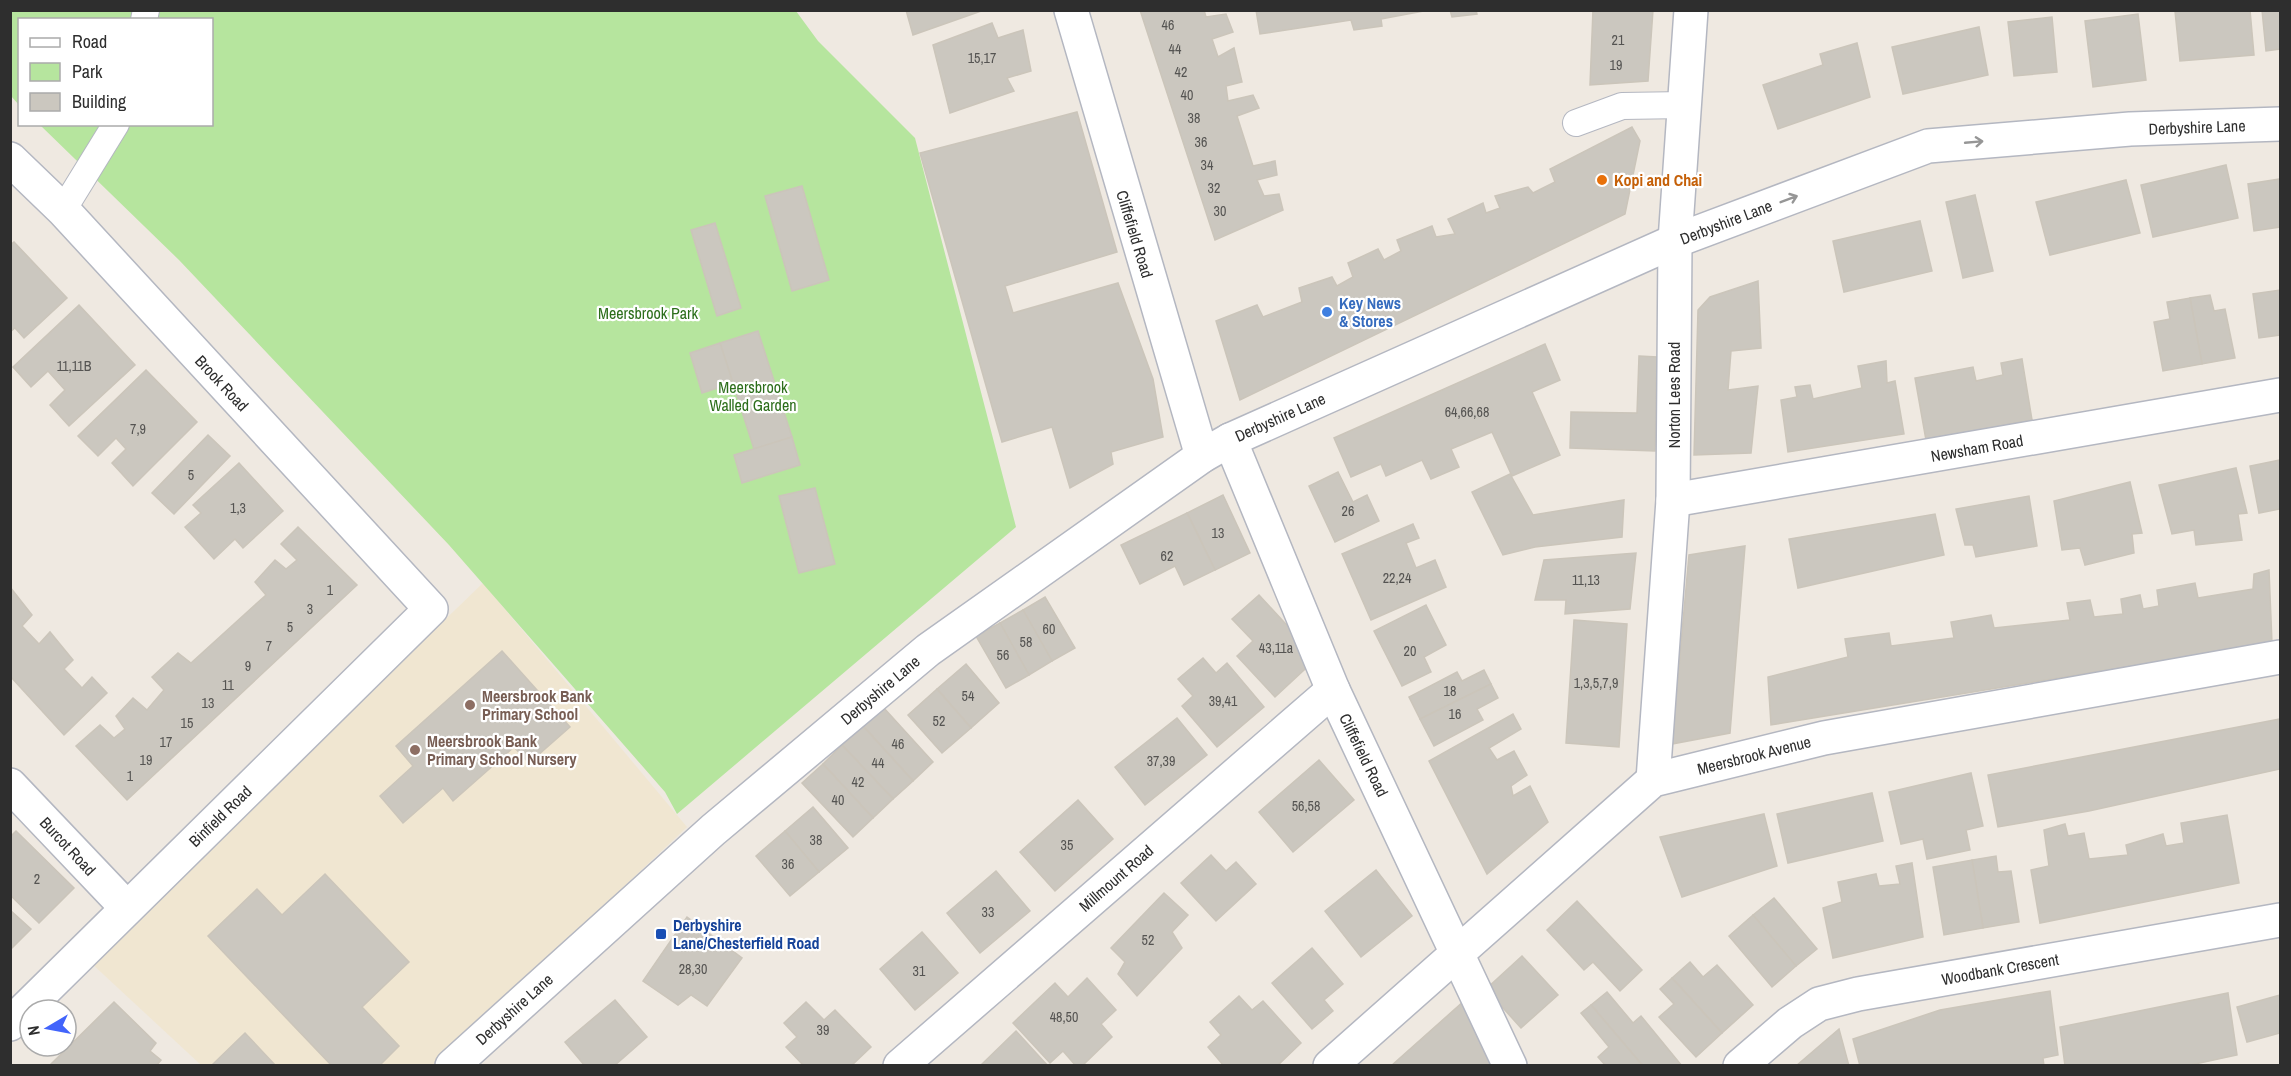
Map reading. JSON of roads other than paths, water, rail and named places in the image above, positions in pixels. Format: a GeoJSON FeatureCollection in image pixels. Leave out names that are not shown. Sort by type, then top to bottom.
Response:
{"type":"FeatureCollection","features":[{"type":"Feature","properties":{"kind":"street","name":"Cliffefield Road"},"geometry":{"type":"LineString","coordinates":[[1071,10],[1128,211],[1202,456]]}},
{"type":"Feature","properties":{"kind":"street","name":"Norton Lees Road"},"geometry":{"type":"LineString","coordinates":[[1653,780],[1673,500],[1675,241],[1691,10]]}},
{"type":"Feature","properties":{"kind":"street","name":"Derbyshire Lane"},"geometry":{"type":"LineString","coordinates":[[452,1065],[713,830],[928,650],[1202,456],[1230,440],[1675,241],[1928,146],[2130,129],[2280,124]]}},
{"type":"Feature","properties":{"kind":"street","name":"Brook Road"},"geometry":{"type":"LineString","coordinates":[[10,159],[63,210],[431,609]]}},
{"type":"Feature","properties":{"kind":"street","name":"Newsham Road"},"geometry":{"type":"LineString","coordinates":[[1673,500],[2280,395]]}},
{"type":"Feature","properties":{"kind":"street","name":"Cliffefield Road"},"geometry":{"type":"LineString","coordinates":[[1230,440],[1333,690],[1510,1065]]}},
{"type":"Feature","properties":{"kind":"street","name":"Binfield Road"},"geometry":{"type":"LineString","coordinates":[[10,1024],[431,609]]}},
{"type":"Feature","properties":{"kind":"street","name":"Meersbrook Avenue"},"geometry":{"type":"LineString","coordinates":[[1330,1065],[1653,780],[1824,738],[2280,657]]}},
{"type":"Feature","properties":{"kind":"street","name":"Millmount Road"},"geometry":{"type":"LineString","coordinates":[[900,1065],[1333,690]]}},
{"type":"Feature","properties":{"kind":"street","name":"Burcot Road"},"geometry":{"type":"LineString","coordinates":[[10,785],[126,908]]}},
{"type":"Feature","properties":{"kind":"street","name":"Woodbank Crescent"},"geometry":{"type":"LineString","coordinates":[[1740,1065],[1790,1023],[1820,1004],[1858,994],[2280,920]]}},
{"type":"Feature","properties":{"kind":"lane"},"geometry":{"type":"LineString","coordinates":[[1576,123],[1622,106],[1685,105]]}},
{"type":"Feature","properties":{"kind":"lane"},"geometry":{"type":"LineString","coordinates":[[63,210],[115,126]]}},
{"type":"Feature","properties":{"kind":"place","name":"Kopi and Chai"},"geometry":{"type":"Point","coordinates":[1602,180]}},
{"type":"Feature","properties":{"kind":"place","name":"Key News & Stores"},"geometry":{"type":"Point","coordinates":[1327,312]}},
{"type":"Feature","properties":{"kind":"place","name":"Meersbrook Bank Primary School"},"geometry":{"type":"Point","coordinates":[470,705]}},
{"type":"Feature","properties":{"kind":"place","name":"Meersbrook Bank Primary School Nursery"},"geometry":{"type":"Point","coordinates":[415,750]}},
{"type":"Feature","properties":{"kind":"place","name":"Derbyshire Lane/Chesterfield Road"},"geometry":{"type":"Point","coordinates":[661,934]}},
{"type":"Feature","properties":{"kind":"park label","name":"Meersbrook Park"},"geometry":{"type":"Point","coordinates":[648,313]}},
{"type":"Feature","properties":{"kind":"park label","name":"Meersbrook Walled Garden"},"geometry":{"type":"Point","coordinates":[753,396]}}]}
